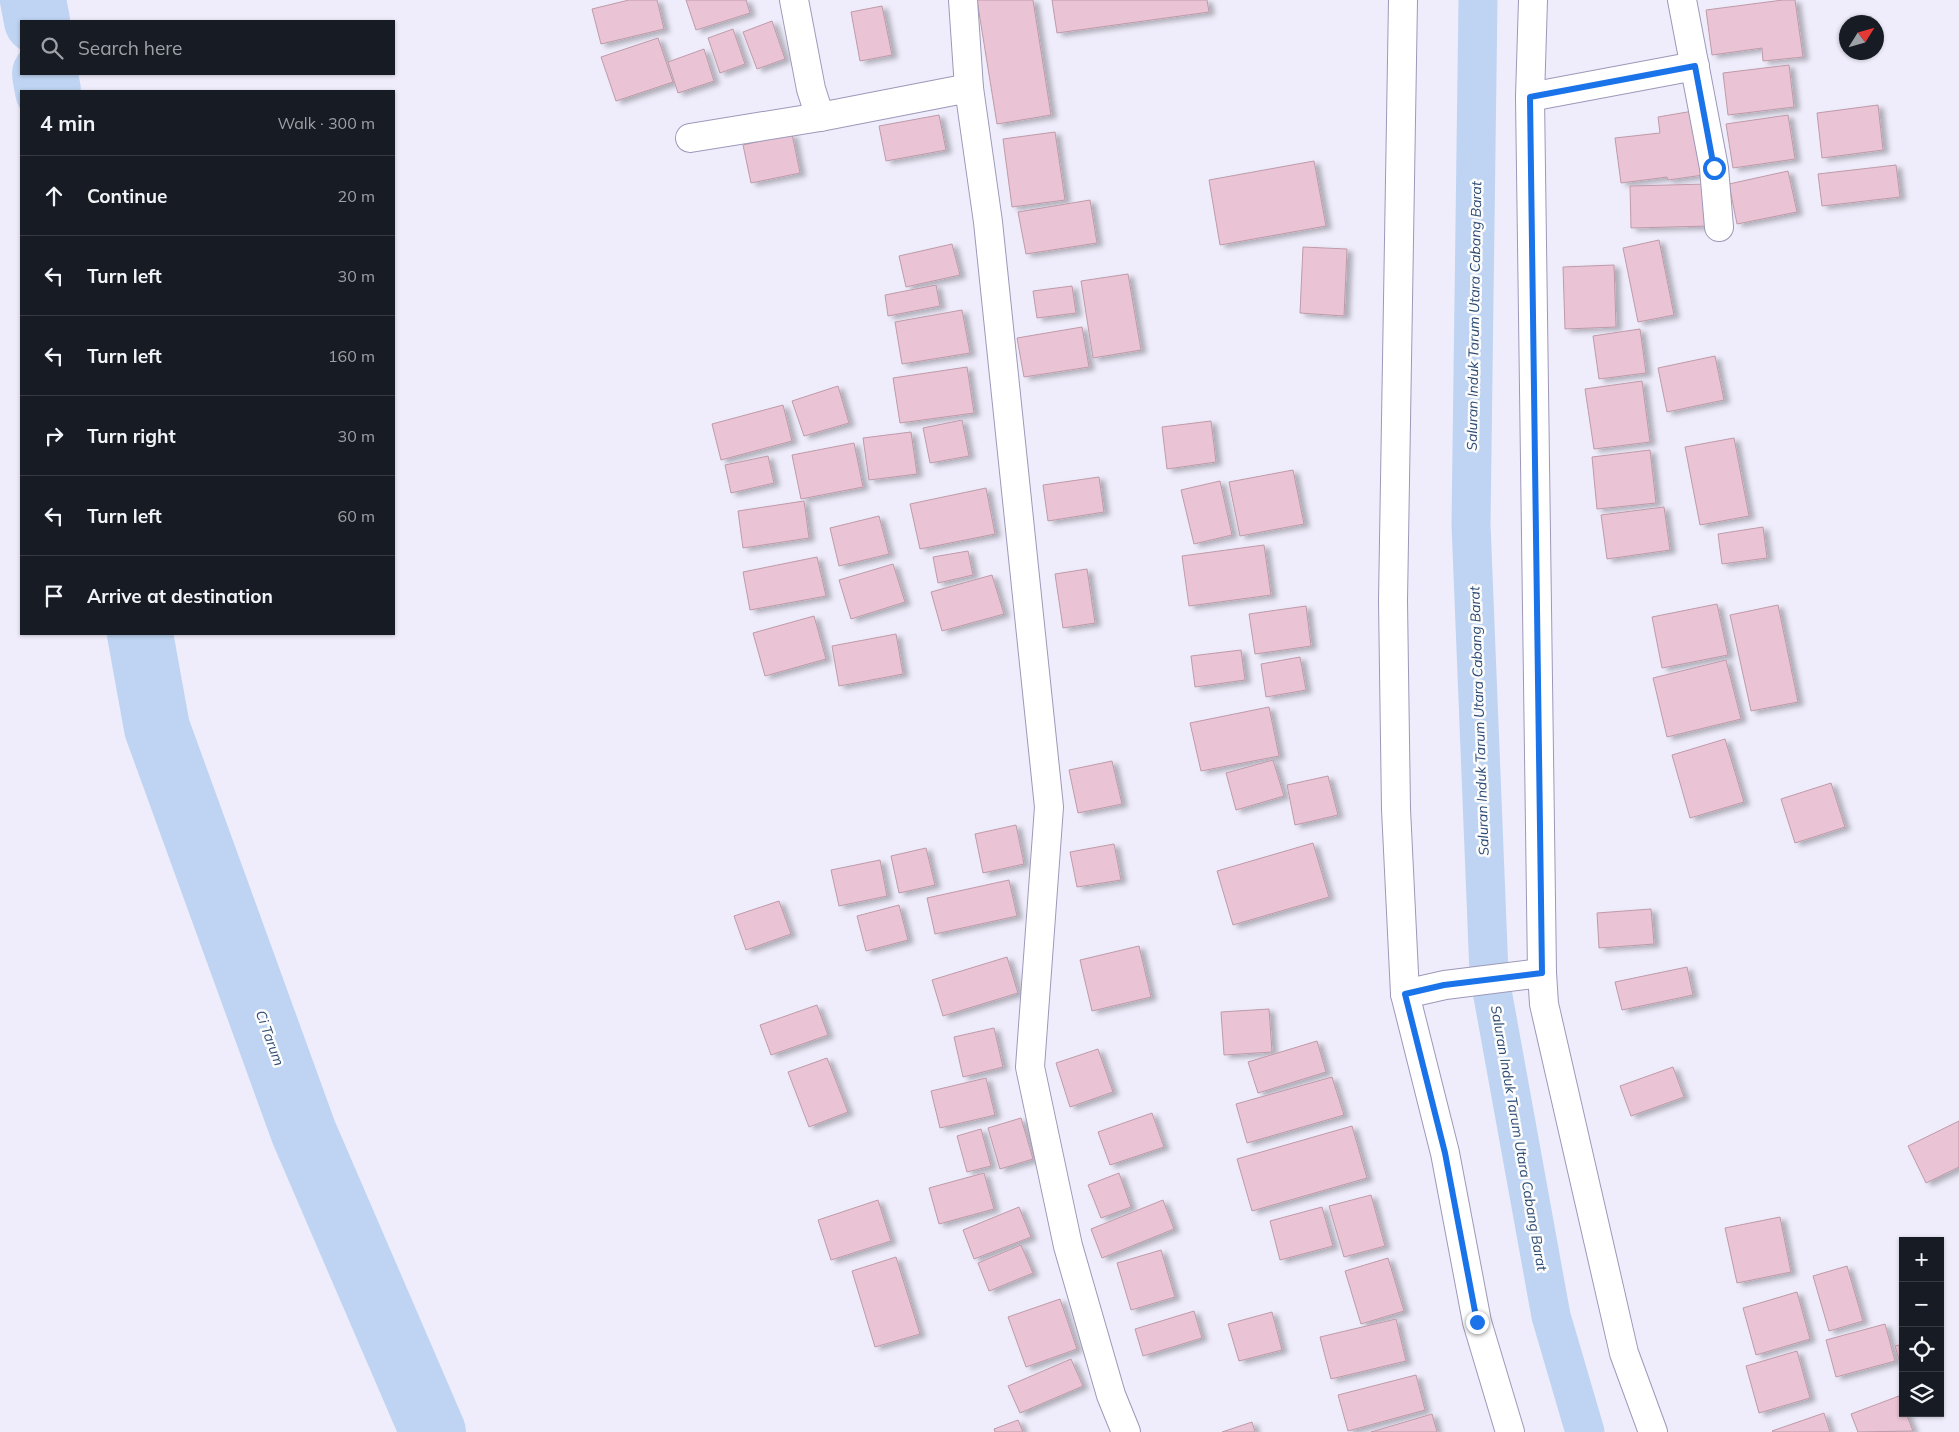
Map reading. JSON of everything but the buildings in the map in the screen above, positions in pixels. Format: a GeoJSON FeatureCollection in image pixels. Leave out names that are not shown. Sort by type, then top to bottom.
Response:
{"type":"FeatureCollection","features":[{"type":"Feature","properties":{"kind":"street"},"geometry":{"type":"LineString","coordinates":[[794,0],[811,89],[820,116]]}},
{"type":"Feature","properties":{"kind":"street"},"geometry":{"type":"LineString","coordinates":[[963,0],[969,88],[988,222],[1049,807],[1030,1068],[1068,1246],[1111,1395],[1126,1432]]}},
{"type":"Feature","properties":{"kind":"street"},"geometry":{"type":"LineString","coordinates":[[1403,0],[1393,601],[1396,809],[1405,994],[1445,1153],[1477,1322],[1510,1432]]}},
{"type":"Feature","properties":{"kind":"street"},"geometry":{"type":"LineString","coordinates":[[1533,0],[1530,97],[1532,974],[1544,1004],[1624,1353],[1653,1432]]}},
{"type":"Feature","properties":{"kind":"street"},"geometry":{"type":"LineString","coordinates":[[1682,0],[1714,168],[1719,227]]}},
{"type":"Feature","properties":{"kind":"street"},"geometry":{"type":"LineString","coordinates":[[1530,97],[1695,66]]}},
{"type":"Feature","properties":{"kind":"street"},"geometry":{"type":"LineString","coordinates":[[690,138],[969,88]]}},
{"type":"Feature","properties":{"kind":"street"},"geometry":{"type":"LineString","coordinates":[[1405,994],[1444,985],[1532,974]]}},
{"type":"Feature","properties":{"kind":"waterway","name":"Ci Tarum"},"geometry":{"type":"LineString","coordinates":[[33,0],[37,20]]}},
{"type":"Feature","properties":{"kind":"waterway","name":"Saluran Induk Tarum Utara Cabang Barat"},"geometry":{"type":"LineString","coordinates":[[1478,0],[1471,524],[1489,974],[1551,1316],[1585,1432]]}},
{"type":"Feature","properties":{"kind":"waterway","name":"Ci Tarum"},"geometry":{"type":"LineString","coordinates":[[45,75],[48,90]]}},
{"type":"Feature","properties":{"kind":"waterway","name":"Ci Tarum"},"geometry":{"type":"LineString","coordinates":[[140,635],[157,728],[304,1133],[433,1432]]}},
{"type":"Feature","properties":{"kind":"route"},"geometry":{"type":"LineString","coordinates":[[1477,1322],[1445,1153],[1405,994],[1444,985],[1542,973],[1530,97],[1695,66],[1714,168]]}}]}
